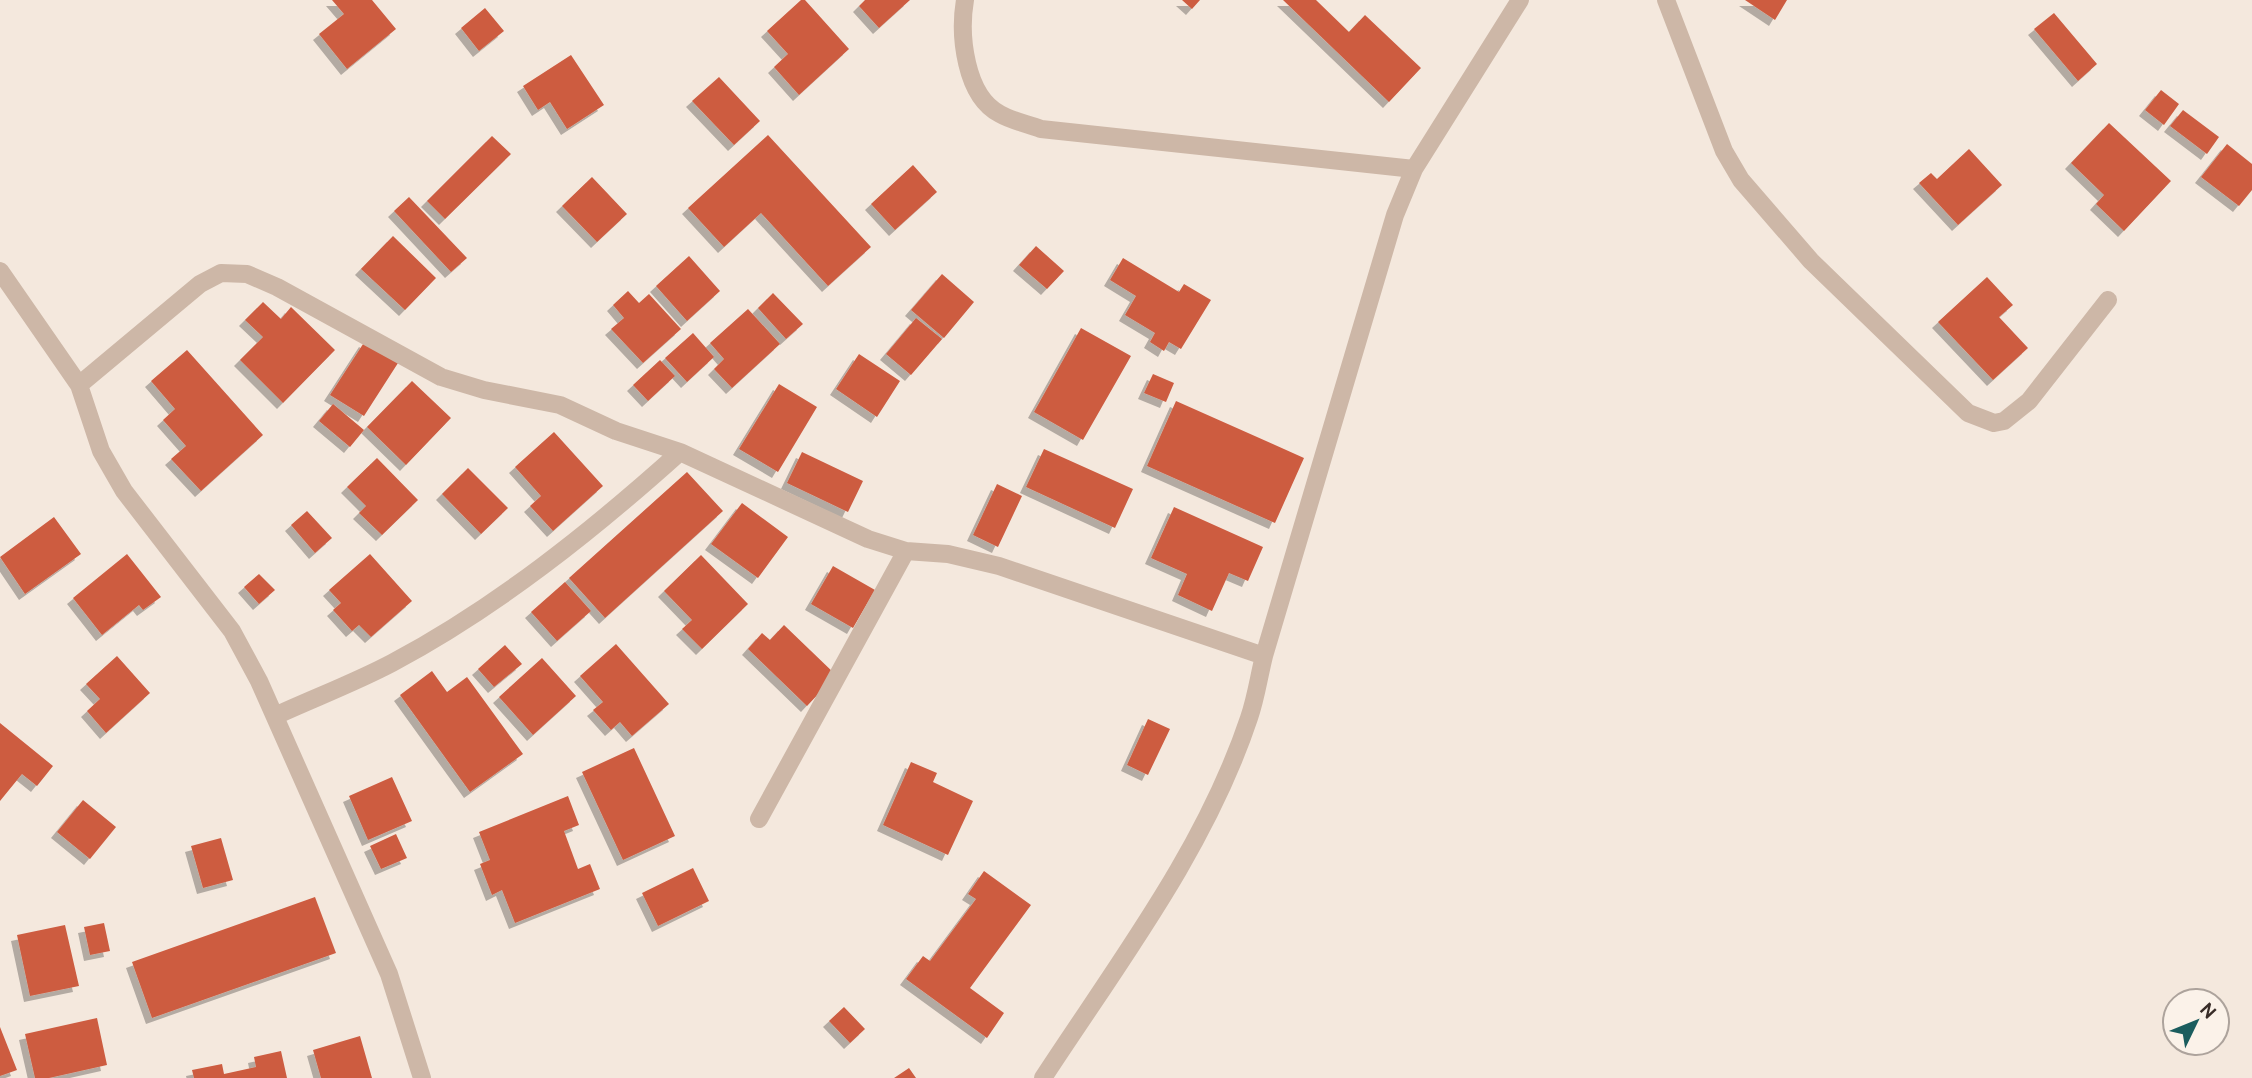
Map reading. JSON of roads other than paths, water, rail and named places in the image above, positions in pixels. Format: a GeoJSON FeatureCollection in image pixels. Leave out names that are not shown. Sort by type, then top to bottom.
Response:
{"type":"FeatureCollection","features":[{"type":"Feature","properties":{"kind":"street"},"geometry":{"type":"LineString","coordinates":[[965,0],[961,20],[969,68],[979,99],[999,114],[1041,129],[1415,169]]}},
{"type":"Feature","properties":{"kind":"street"},"geometry":{"type":"LineString","coordinates":[[1043,1078],[1175,878],[1234,758],[1250,717],[1264,656],[1395,215],[1415,169],[1520,0]]}},
{"type":"Feature","properties":{"kind":"street"},"geometry":{"type":"LineString","coordinates":[[1666,0],[1724,151],[1741,180],[1811,261],[1968,413],[1994,423],[2015,414],[2108,300]]}},
{"type":"Feature","properties":{"kind":"street"},"geometry":{"type":"LineString","coordinates":[[0,271],[79,385],[101,451],[124,491],[232,631],[275,716],[388,974],[422,1078]]}},
{"type":"Feature","properties":{"kind":"street"},"geometry":{"type":"LineString","coordinates":[[79,385],[200,284],[221,273],[247,274],[278,287],[441,377],[484,390],[560,405],[616,431],[680,453],[868,539],[906,551],[948,554],[999,566],[1264,656]]}},
{"type":"Feature","properties":{"kind":"street"},"geometry":{"type":"LineString","coordinates":[[275,716],[392,663],[509,592],[636,492],[680,453]]}},
{"type":"Feature","properties":{"kind":"street"},"geometry":{"type":"LineString","coordinates":[[759,819],[906,551]]}}]}
